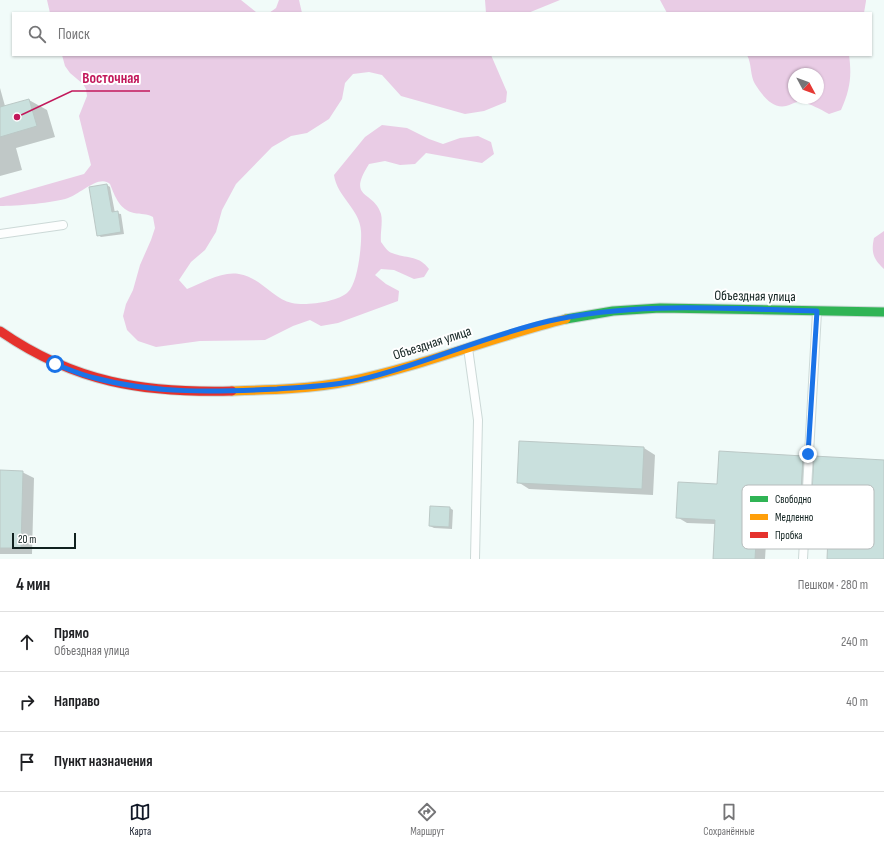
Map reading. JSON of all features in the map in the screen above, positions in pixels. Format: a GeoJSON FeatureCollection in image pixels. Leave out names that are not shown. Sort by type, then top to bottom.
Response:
{"type":"FeatureCollection","features":[{"type":"Feature","properties":{"kind":"street","name":"Объездная улица"},"geometry":{"type":"LineString","coordinates":[[0,331],[21,345],[55,364],[95,378],[147,388],[224,392],[311,386],[357,380],[395,370],[549,321],[600,312],[665,308],[884,312]]}},
{"type":"Feature","properties":{"kind":"lane"},"geometry":{"type":"LineString","coordinates":[[0,234],[63,225]]}},
{"type":"Feature","properties":{"kind":"lane"},"geometry":{"type":"LineString","coordinates":[[807,485],[817,311]]}},
{"type":"Feature","properties":{"kind":"lane"},"geometry":{"type":"LineString","coordinates":[[468,346],[478,420],[475,559]]}},
{"type":"Feature","properties":{"kind":"lane"},"geometry":{"type":"LineString","coordinates":[[803,559],[804,549]]}},
{"type":"Feature","properties":{"kind":"shaded area"},"geometry":{"type":"Polygon","coordinates":[[[47,0],[241,0],[256,12],[50,12],[47,0]]]}},
{"type":"Feature","properties":{"kind":"shaded area"},"geometry":{"type":"Polygon","coordinates":[[[279,0],[299,0],[302,12],[270,12],[276,8],[279,0]]]}},
{"type":"Feature","properties":{"kind":"shaded area"},"geometry":{"type":"Polygon","coordinates":[[[485,0],[560,0],[530,12],[486,12],[485,0]]]}},
{"type":"Feature","properties":{"kind":"shaded area"},"geometry":{"type":"Polygon","coordinates":[[[660,0],[866,0],[864,12],[666,12],[660,0]]]}},
{"type":"Feature","properties":{"kind":"shaded area"},"geometry":{"type":"Polygon","coordinates":[[[62,56],[491,56],[507,92],[506,102],[484,111],[465,114],[401,96],[382,75],[369,72],[353,74],[345,83],[342,99],[329,119],[307,133],[291,136],[272,147],[236,184],[222,210],[216,232],[205,250],[191,262],[179,280],[187,289],[212,278],[226,274],[239,274],[247,276],[260,283],[285,301],[298,304],[330,301],[348,292],[357,272],[361,245],[361,231],[357,216],[339,190],[334,175],[365,137],[382,125],[407,128],[443,144],[460,138],[478,136],[491,142],[494,154],[482,163],[426,153],[415,164],[400,165],[385,161],[369,164],[363,176],[360,184],[361,189],[364,194],[378,206],[381,214],[381,242],[386,249],[397,255],[421,261],[429,269],[424,277],[414,279],[394,270],[381,269],[375,275],[386,284],[399,291],[398,301],[338,323],[321,326],[310,320],[293,326],[265,340],[200,341],[156,347],[138,341],[127,330],[123,316],[126,304],[133,290],[140,265],[155,228],[153,217],[134,213],[125,209],[116,198],[110,184],[105,182],[95,183],[73,196],[62,200],[35,204],[0,206],[0,198],[84,174],[91,165],[79,116],[87,96],[86,89],[65,66],[62,56]]]}},
{"type":"Feature","properties":{"kind":"shaded area"},"geometry":{"type":"Polygon","coordinates":[[[747,56],[849,56],[850,83],[846,96],[841,110],[829,114],[808,104],[824,104],[824,68],[788,68],[788,104],[792,104],[786,106],[776,105],[764,97],[752,77],[750,62],[747,56]]]}},
{"type":"Feature","properties":{"kind":"shaded area"},"geometry":{"type":"Polygon","coordinates":[[[884,231],[884,269],[875,258],[873,247],[874,238],[884,231]]]}},
{"type":"Feature","properties":{"kind":"building"},"geometry":{"type":"Polygon","coordinates":[[[29,99],[37,126],[0,137],[0,107],[29,99]]]}},
{"type":"Feature","properties":{"kind":"building"},"geometry":{"type":"Polygon","coordinates":[[[107,184],[112,212],[118,211],[121,232],[97,236],[89,187],[107,184]]]}},
{"type":"Feature","properties":{"kind":"building"},"geometry":{"type":"Polygon","coordinates":[[[519,441],[644,447],[642,489],[517,483],[519,441]]]}},
{"type":"Feature","properties":{"kind":"building"},"geometry":{"type":"Polygon","coordinates":[[[719,451],[803,456],[801,485],[742,485],[742,549],[756,549],[755,559],[713,559],[715,520],[676,518],[678,482],[717,484],[719,451]]]}},
{"type":"Feature","properties":{"kind":"building"},"geometry":{"type":"Polygon","coordinates":[[[814,456],[884,460],[884,559],[827,559],[827,549],[874,549],[874,485],[812,485],[814,456]]]}},
{"type":"Feature","properties":{"kind":"building"},"geometry":{"type":"Polygon","coordinates":[[[0,470],[23,471],[21,548],[0,548],[0,470]]]}},
{"type":"Feature","properties":{"kind":"building"},"geometry":{"type":"Polygon","coordinates":[[[430,506],[450,507],[449,527],[429,526],[430,506]]]}},
{"type":"Feature","properties":{"kind":"traffic: fast"},"geometry":{"type":"LineString","coordinates":[[566,319],[613,311],[660,308],[884,312]]}},
{"type":"Feature","properties":{"kind":"traffic: slow"},"geometry":{"type":"LineString","coordinates":[[232,391],[276,390],[336,384],[350,381],[404,368],[512,334],[566,319]]}},
{"type":"Feature","properties":{"kind":"traffic: jam"},"geometry":{"type":"LineString","coordinates":[[0,331],[28,349],[55,363],[111,381],[139,387],[169,390],[232,391]]}},
{"type":"Feature","properties":{"kind":"place","name":"Восточная"},"geometry":{"type":"Point","coordinates":[17,117]}},
{"type":"Feature","properties":{"kind":"route"},"geometry":{"type":"LineString","coordinates":[[55,364],[95,378],[147,388],[224,392],[311,386],[357,380],[395,370],[549,321],[600,312],[665,308],[817,311],[808,454]]}}]}
